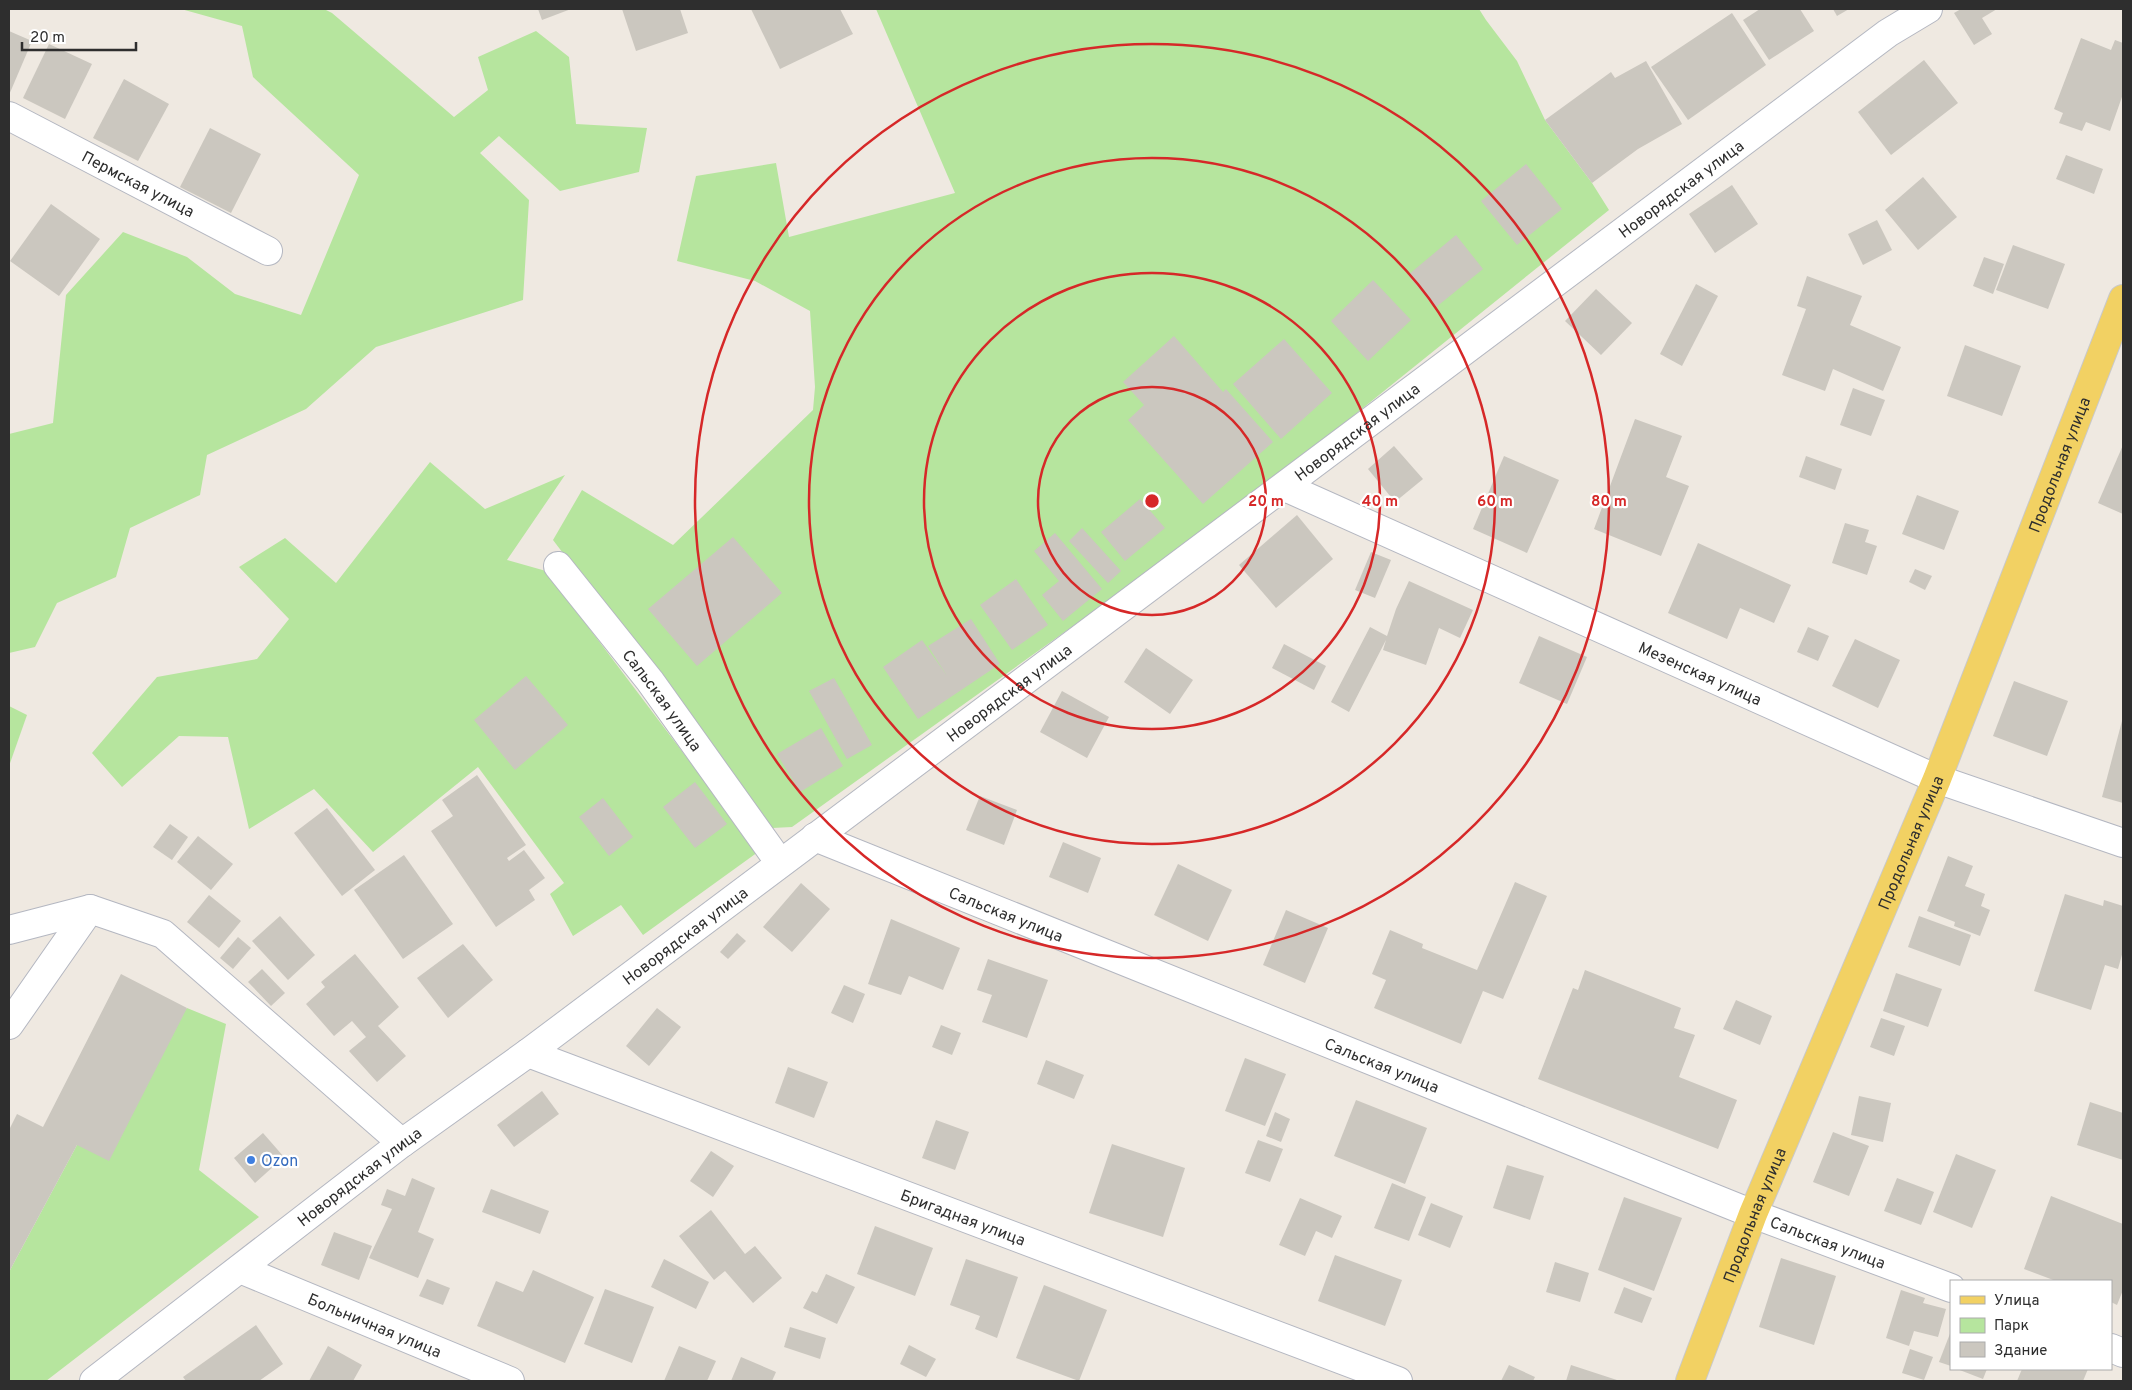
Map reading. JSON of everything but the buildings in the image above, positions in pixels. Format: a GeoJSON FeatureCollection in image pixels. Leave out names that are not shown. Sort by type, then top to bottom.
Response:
{"type":"FeatureCollection","features":[{"type":"Feature","properties":{"kind":"main road","name":"Продольная улица"},"geometry":{"type":"LineString","coordinates":[[1690,1381],[1753,1214],[1937,779],[2123,300]]}},
{"type":"Feature","properties":{"kind":"street","name":"Новорядская улица"},"geometry":{"type":"LineString","coordinates":[[94,1381],[402,1143],[528,1053],[1880,39],[1928,9]]}},
{"type":"Feature","properties":{"kind":"street","name":"Пермская улица"},"geometry":{"type":"LineString","coordinates":[[9,116],[268,251]]}},
{"type":"Feature","properties":{"kind":"street","name":"Мезенская улица"},"geometry":{"type":"LineString","coordinates":[[1285,487],[1937,779],[2123,843]]}},
{"type":"Feature","properties":{"kind":"street","name":"Сальская улица"},"geometry":{"type":"LineString","coordinates":[[558,566],[650,680],[780,863]]}},
{"type":"Feature","properties":{"kind":"street","name":"Сальская улица"},"geometry":{"type":"LineString","coordinates":[[815,837],[1753,1214],[1950,1288]]}},
{"type":"Feature","properties":{"kind":"street"},"geometry":{"type":"LineString","coordinates":[[9,930],[90,910],[163,934],[402,1143]]}},
{"type":"Feature","properties":{"kind":"street"},"geometry":{"type":"LineString","coordinates":[[9,1025],[90,910]]}},
{"type":"Feature","properties":{"kind":"street","name":"Бригадная улица"},"geometry":{"type":"LineString","coordinates":[[528,1053],[1398,1381]]}},
{"type":"Feature","properties":{"kind":"street","name":"Больничная улица"},"geometry":{"type":"LineString","coordinates":[[240,1269],[510,1381]]}},
{"type":"Feature","properties":{"kind":"green space"},"geometry":{"type":"Polygon","coordinates":[[[181,9],[324,9],[332,13],[454,117],[488,90],[478,57],[536,31],[569,57],[576,124],[647,128],[639,172],[560,191],[499,136],[480,153],[529,200],[523,300],[376,347],[306,409],[207,455],[200,495],[130,528],[116,577],[57,603],[35,647],[9,653],[9,434],[53,423],[66,295],[123,232],[187,257],[235,294],[301,315],[359,175],[253,77],[242,26],[181,9]]]}},
{"type":"Feature","properties":{"kind":"green space"},"geometry":{"type":"Polygon","coordinates":[[[876,9],[1479,9],[1517,61],[1545,120],[1592,183],[1609,210],[1241,506],[792,827],[772,828],[553,540],[582,490],[673,545],[813,410],[815,387],[810,311],[755,281],[677,261],[696,176],[776,163],[789,237],[955,193],[876,9]]]}},
{"type":"Feature","properties":{"kind":"green space"},"geometry":{"type":"Polygon","coordinates":[[[430,462],[485,509],[565,475],[507,560],[546,571],[758,852],[643,935],[621,905],[573,936],[550,894],[564,883],[478,767],[373,852],[314,789],[249,829],[228,737],[179,736],[122,787],[92,753],[157,677],[257,659],[289,619],[239,567],[285,538],[336,583],[430,462]]]}},
{"type":"Feature","properties":{"kind":"green space"},"geometry":{"type":"Polygon","coordinates":[[[9,706],[27,715],[9,766],[9,706]]]}},
{"type":"Feature","properties":{"kind":"green space"},"geometry":{"type":"Polygon","coordinates":[[[187,1008],[226,1024],[199,1170],[259,1217],[46,1381],[9,1381],[9,1272],[77,1145],[187,1008]]]}},
{"type":"Feature","properties":{"kind":"place","name":"Ozon"},"geometry":{"type":"Point","coordinates":[251,1160]}}]}
